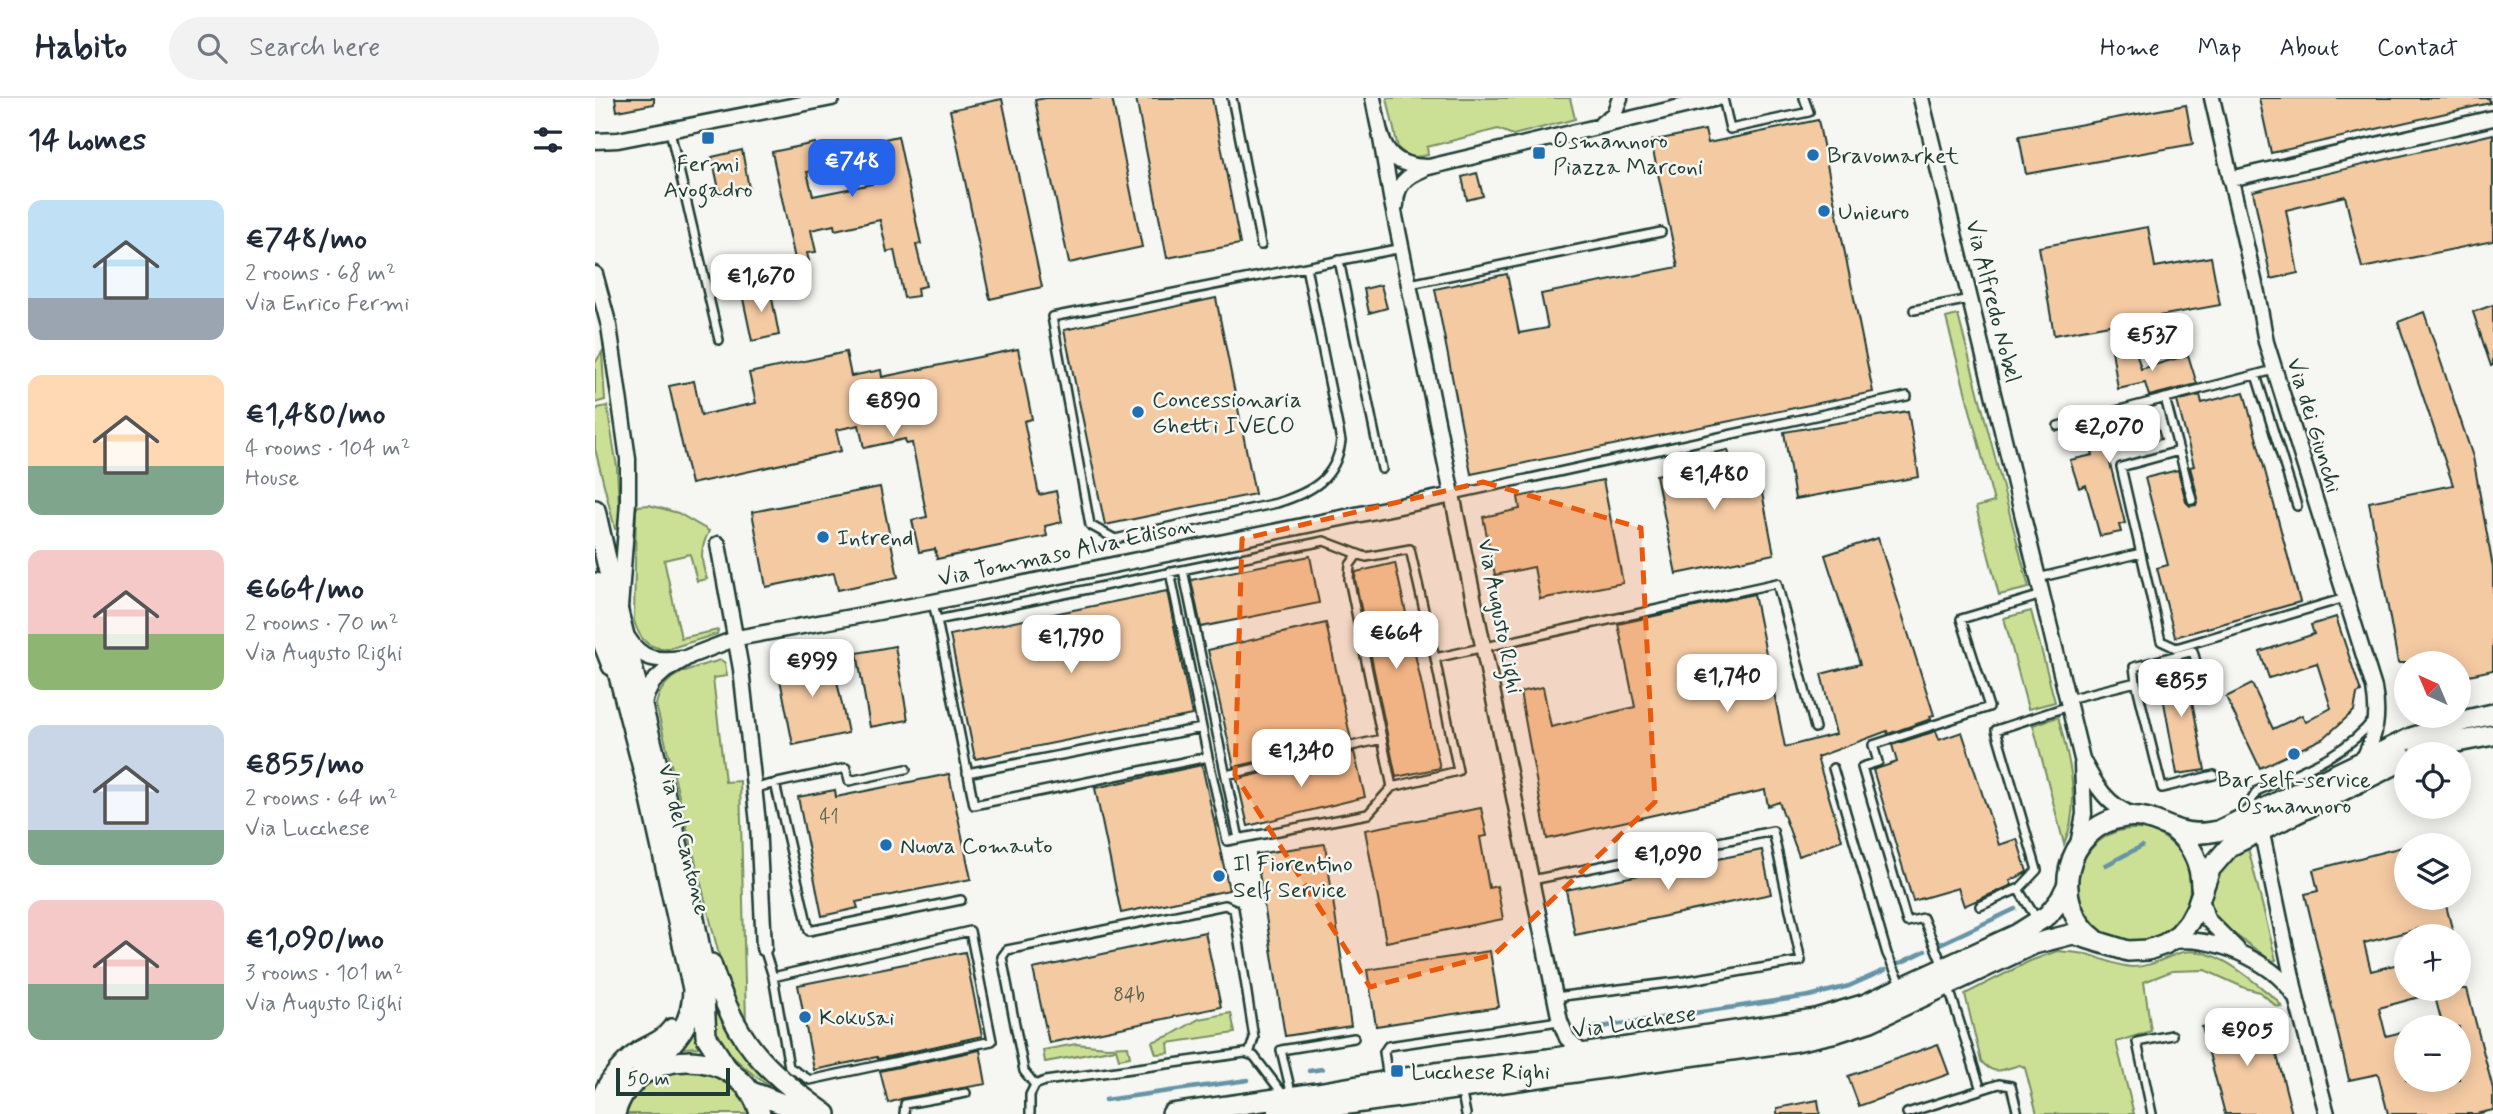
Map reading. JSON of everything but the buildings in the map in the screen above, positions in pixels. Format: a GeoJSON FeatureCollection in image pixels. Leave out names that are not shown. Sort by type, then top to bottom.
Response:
{"type":"FeatureCollection","features":[{"type":"Feature","properties":{"kind":"main road","name":"Via del Cantone"},"geometry":{"type":"LineString","coordinates":[[595,510],[620,621],[686,878],[702,959],[706,1036],[721,1060],[744,1086]]}},
{"type":"Feature","properties":{"kind":"main road","name":"Via del Cantone"},"geometry":{"type":"LineString","coordinates":[[595,583],[650,795],[693,989],[690,1017],[672,1045],[630,1087]]}},
{"type":"Feature","properties":{"kind":"main road"},"geometry":{"type":"LineString","coordinates":[[2416,742],[2431,730],[2493,714]]}},
{"type":"Feature","properties":{"kind":"main road"},"geometry":{"type":"LineString","coordinates":[[2458,742],[2493,735]]}},
{"type":"Feature","properties":{"kind":"main road"},"geometry":{"type":"LineString","coordinates":[[2165,944],[2189,922],[2210,869],[2225,850],[2258,821],[2363,760],[2394,757]]}},
{"type":"Feature","properties":{"kind":"main road"},"geometry":{"type":"LineString","coordinates":[[2077,849],[2087,836],[2107,822],[2124,817],[2139,817],[2187,833],[2209,833],[2258,821],[2394,758]]}},
{"type":"Feature","properties":{"kind":"main road"},"geometry":{"type":"LineString","coordinates":[[2168,826],[2183,839],[2195,855],[2200,874],[2200,895]]}},
{"type":"Feature","properties":{"kind":"main road","name":"Via Lucchese"},"geometry":{"type":"LineString","coordinates":[[2077,849],[2069,868],[2069,904],[2076,919],[2099,942]]}},
{"type":"Feature","properties":{"kind":"main road"},"geometry":{"type":"LineString","coordinates":[[686,878],[715,979],[739,1032],[765,1066],[827,1114]]}},
{"type":"Feature","properties":{"kind":"main road","name":"Via Lucchese"},"geometry":{"type":"LineString","coordinates":[[1285,1103],[1320,1111],[1461,1088],[1795,1041],[1837,1032],[1871,1021],[1944,971],[2039,922],[2053,910],[2067,886]]}},
{"type":"Feature","properties":{"kind":"main road","name":"Via Lucchese"},"geometry":{"type":"LineString","coordinates":[[1172,1114],[1285,1103],[1388,1080],[1815,1019],[1866,1004],[1901,984],[2051,938],[2073,934],[2118,949],[2133,951],[2148,950],[2165,944]]}},
{"type":"Feature","properties":{"kind":"main road"},"geometry":{"type":"LineString","coordinates":[[597,1114],[604,1091],[615,1076],[642,1051],[670,1033],[682,1014],[687,997],[688,962]]}},
{"type":"Feature","properties":{"kind":"main road"},"geometry":{"type":"LineString","coordinates":[[615,1114],[622,1097],[630,1087],[650,1071],[669,1062],[683,1060],[708,1063],[744,1086],[809,1114]]}},
{"type":"Feature","properties":{"kind":"main road"},"geometry":{"type":"LineString","coordinates":[[744,1086],[760,1114]]}},
{"type":"Feature","properties":{"kind":"street"},"geometry":{"type":"LineString","coordinates":[[595,141],[670,131],[801,101],[832,98]]}},
{"type":"Feature","properties":{"kind":"street","name":"Via Augusto Righi"},"geometry":{"type":"LineString","coordinates":[[1373,98],[1555,997],[1561,1024],[1572,1044],[1583,1054]]}},
{"type":"Feature","properties":{"kind":"street"},"geometry":{"type":"LineString","coordinates":[[1594,128],[1613,114],[1621,98]]}},
{"type":"Feature","properties":{"kind":"street"},"geometry":{"type":"LineString","coordinates":[[1628,98],[1640,112],[1649,114]]}},
{"type":"Feature","properties":{"kind":"street"},"geometry":{"type":"LineString","coordinates":[[1380,133],[1389,152],[1399,162],[1410,167],[1429,167],[1721,98]]}},
{"type":"Feature","properties":{"kind":"street","name":"Via Alfredo Nobel"},"geometry":{"type":"LineString","coordinates":[[1920,98],[2082,759],[2092,780],[2112,802],[2124,812],[2139,817]]}},
{"type":"Feature","properties":{"kind":"street","name":"Via dei Giunchi"},"geometry":{"type":"LineString","coordinates":[[2212,98],[2266,342],[2374,688],[2376,730],[2363,760]]}},
{"type":"Feature","properties":{"kind":"street"},"geometry":{"type":"LineString","coordinates":[[2230,179],[2493,118]]}},
{"type":"Feature","properties":{"kind":"street"},"geometry":{"type":"LineString","coordinates":[[595,150],[618,140]]}},
{"type":"Feature","properties":{"kind":"street","name":"Via Augusto Righi"},"geometry":{"type":"LineString","coordinates":[[1396,213],[1399,186],[1413,173],[1429,167]]}},
{"type":"Feature","properties":{"kind":"street","name":"Via del Cantone"},"geometry":{"type":"LineString","coordinates":[[595,274],[609,327],[628,467],[620,621]]}},
{"type":"Feature","properties":{"kind":"street","name":"Via del Cantone"},"geometry":{"type":"LineString","coordinates":[[595,326],[599,292]]}},
{"type":"Feature","properties":{"kind":"street","name":"Via Tommaso Alva Edison"},"geometry":{"type":"LineString","coordinates":[[645,719],[644,704],[653,682],[665,671],[690,656],[737,639],[933,602],[1453,495]]}},
{"type":"Feature","properties":{"kind":"street"},"geometry":{"type":"LineString","coordinates":[[719,544],[726,594],[737,639],[754,788],[764,948]]}},
{"type":"Feature","properties":{"kind":"street","name":"Via Tommaso Alva Edison"},"geometry":{"type":"LineString","coordinates":[[620,621],[633,647],[649,658],[662,660],[690,656]]}},
{"type":"Feature","properties":{"kind":"street"},"geometry":{"type":"LineString","coordinates":[[595,629],[599,644],[623,695]]}},
{"type":"Feature","properties":{"kind":"street","name":"Via Alfredo Nobel"},"geometry":{"type":"LineString","coordinates":[[2077,849],[2084,814],[2082,759]]}},
{"type":"Feature","properties":{"kind":"street"},"geometry":{"type":"LineString","coordinates":[[2258,821],[2297,1002],[2327,1114]]}},
{"type":"Feature","properties":{"kind":"street"},"geometry":{"type":"LineString","coordinates":[[2200,895],[2211,924],[2249,959]]}},
{"type":"Feature","properties":{"kind":"street"},"geometry":{"type":"LineString","coordinates":[[2165,944],[2181,940],[2202,940],[2226,947],[2283,981],[2297,1002]]}},
{"type":"Feature","properties":{"kind":"street"},"geometry":{"type":"LineString","coordinates":[[1548,1059],[1559,1044],[1561,1024]]}},
{"type":"Feature","properties":{"kind":"lane"},"geometry":{"type":"LineString","coordinates":[[1232,98],[1261,244]]}},
{"type":"Feature","properties":{"kind":"lane"},"geometry":{"type":"LineString","coordinates":[[1721,98],[1730,129],[1809,112],[1804,98]]}},
{"type":"Feature","properties":{"kind":"lane"},"geometry":{"type":"LineString","coordinates":[[670,131],[719,340]]}},
{"type":"Feature","properties":{"kind":"lane"},"geometry":{"type":"LineString","coordinates":[[1410,284],[1661,232]]}},
{"type":"Feature","properties":{"kind":"lane"},"geometry":{"type":"LineString","coordinates":[[1305,267],[1341,441],[1334,467],[1324,480],[1295,497],[1277,503],[1115,538],[1090,525],[1052,317],[1339,260],[1403,248]]}},
{"type":"Feature","properties":{"kind":"lane"},"geometry":{"type":"LineString","coordinates":[[1339,260],[1382,469]]}},
{"type":"Feature","properties":{"kind":"lane"},"geometry":{"type":"LineString","coordinates":[[1914,310],[1970,299]]}},
{"type":"Feature","properties":{"kind":"lane"},"geometry":{"type":"LineString","coordinates":[[2058,426],[2274,370]]}},
{"type":"Feature","properties":{"kind":"lane"},"geometry":{"type":"LineString","coordinates":[[2256,375],[2297,506]]}},
{"type":"Feature","properties":{"kind":"lane"},"geometry":{"type":"LineString","coordinates":[[1453,495],[1907,396]]}},
{"type":"Feature","properties":{"kind":"lane"},"geometry":{"type":"LineString","coordinates":[[2165,398],[2192,500]]}},
{"type":"Feature","properties":{"kind":"lane"},"geometry":{"type":"LineString","coordinates":[[2179,451],[2121,467],[2161,641],[2176,648],[2346,598]]}},
{"type":"Feature","properties":{"kind":"lane"},"geometry":{"type":"LineString","coordinates":[[937,620],[1170,572],[1324,541],[1366,557],[1410,549],[1458,771],[1392,787],[1368,814],[1227,841],[1170,572]]}},
{"type":"Feature","properties":{"kind":"lane"},"geometry":{"type":"LineString","coordinates":[[2038,578],[2141,553]]}},
{"type":"Feature","properties":{"kind":"lane"},"geometry":{"type":"LineString","coordinates":[[1357,555],[1350,565],[1349,579],[1392,787]]}},
{"type":"Feature","properties":{"kind":"lane"},"geometry":{"type":"LineString","coordinates":[[1183,570],[1239,839]]}},
{"type":"Feature","properties":{"kind":"lane"},"geometry":{"type":"LineString","coordinates":[[1435,658],[1777,583],[1815,728]]}},
{"type":"Feature","properties":{"kind":"lane"},"geometry":{"type":"LineString","coordinates":[[1981,1090],[1944,971],[1923,918],[1907,922],[1862,767],[1878,762],[1874,745],[1989,707],[1961,619],[2042,595]]}},
{"type":"Feature","properties":{"kind":"lane"},"geometry":{"type":"LineString","coordinates":[[933,602],[974,805],[1208,757]]}},
{"type":"Feature","properties":{"kind":"lane"},"geometry":{"type":"LineString","coordinates":[[2204,691],[2193,651],[2134,667],[2162,788],[2214,775]]}},
{"type":"Feature","properties":{"kind":"lane"},"geometry":{"type":"LineString","coordinates":[[1980,906],[2025,884],[2037,870],[1996,730],[2068,702],[2136,681]]}},
{"type":"Feature","properties":{"kind":"lane"},"geometry":{"type":"LineString","coordinates":[[2258,821],[2251,801],[2257,791],[2339,751],[2358,737],[2377,714]]}},
{"type":"Feature","properties":{"kind":"lane"},"geometry":{"type":"LineString","coordinates":[[967,773],[1202,728]]}},
{"type":"Feature","properties":{"kind":"lane"},"geometry":{"type":"LineString","coordinates":[[1226,775],[1383,739]]}},
{"type":"Feature","properties":{"kind":"lane"},"geometry":{"type":"LineString","coordinates":[[754,788],[846,768],[849,781],[906,769]]}},
{"type":"Feature","properties":{"kind":"lane"},"geometry":{"type":"LineString","coordinates":[[1833,768],[1890,961],[1901,984]]}},
{"type":"Feature","properties":{"kind":"lane"},"geometry":{"type":"LineString","coordinates":[[775,783],[809,931],[961,900]]}},
{"type":"Feature","properties":{"kind":"lane"},"geometry":{"type":"LineString","coordinates":[[1532,880],[1773,831],[1801,961],[1685,981],[1555,997]]}},
{"type":"Feature","properties":{"kind":"lane"},"geometry":{"type":"LineString","coordinates":[[2018,888],[2039,922]]}},
{"type":"Feature","properties":{"kind":"lane"},"geometry":{"type":"LineString","coordinates":[[1035,1085],[1024,1070],[1002,957],[1007,950],[1225,905],[1234,909],[1254,1038],[1249,1054]]}},
{"type":"Feature","properties":{"kind":"lane"},"geometry":{"type":"LineString","coordinates":[[764,948],[773,977],[789,1067],[810,1080],[992,1041],[970,931],[773,977]]}},
{"type":"Feature","properties":{"kind":"lane"},"geometry":{"type":"LineString","coordinates":[[1388,1080],[1384,1052],[1388,1046],[1561,1024]]}},
{"type":"Feature","properties":{"kind":"lane"},"geometry":{"type":"LineString","coordinates":[[2153,1114],[2137,1042],[2172,1035]]}},
{"type":"Feature","properties":{"kind":"lane"},"geometry":{"type":"LineString","coordinates":[[1285,1103],[1281,1050],[1354,1038]]}},
{"type":"Feature","properties":{"kind":"lane"},"geometry":{"type":"LineString","coordinates":[[1030,1114],[1030,1096],[1035,1085],[1045,1081],[1249,1054],[1254,1056],[1285,1103]]}},
{"type":"Feature","properties":{"kind":"lane"},"geometry":{"type":"LineString","coordinates":[[1907,1113],[1999,1084],[2011,1086],[2018,1114]]}},
{"type":"Feature","properties":{"kind":"lane"},"geometry":{"type":"LineString","coordinates":[[1461,1088],[1466,1114]]}},
{"type":"Feature","properties":{"kind":"lane"},"geometry":{"type":"LineString","coordinates":[[904,1114],[905,1104],[966,1093]]}},
{"type":"Feature","properties":{"kind":"highlighted area"},"geometry":{"type":"Polygon","coordinates":[[[1483,482],[1641,528],[1655,802],[1495,954],[1370,987],[1235,775],[1242,539],[1483,482]]]}},
{"type":"Feature","properties":{"kind":"green space"},"geometry":{"type":"Polygon","coordinates":[[[1387,98],[1570,98],[1575,119],[1513,135],[1498,129],[1427,147],[1428,155],[1419,157],[1405,154],[1398,148],[1387,98]]]}},
{"type":"Feature","properties":{"kind":"green space"},"geometry":{"type":"Polygon","coordinates":[[[1958,315],[2029,588],[1999,595],[1976,507],[1994,502],[1946,318],[1958,315]]]}},
{"type":"Feature","properties":{"kind":"green space"},"geometry":{"type":"Polygon","coordinates":[[[602,352],[605,400],[595,403],[595,363],[602,352]]]}},
{"type":"Feature","properties":{"kind":"green space"},"geometry":{"type":"Polygon","coordinates":[[[607,406],[617,467],[620,528],[615,529],[595,449],[595,412],[598,408],[607,406]]]}},
{"type":"Feature","properties":{"kind":"green space"},"geometry":{"type":"Polygon","coordinates":[[[649,505],[678,513],[709,531],[702,555],[707,579],[697,581],[690,554],[664,560],[681,638],[718,630],[717,634],[661,649],[650,645],[639,633],[634,621],[636,510],[638,506],[649,505]]]}},
{"type":"Feature","properties":{"kind":"green space"},"geometry":{"type":"Polygon","coordinates":[[[2031,611],[2055,702],[2028,709],[2004,618],[2031,611]]]}},
{"type":"Feature","properties":{"kind":"green space"},"geometry":{"type":"Polygon","coordinates":[[[721,660],[725,663],[727,676],[713,678],[725,782],[740,781],[746,1023],[725,979],[656,705],[659,694],[672,678],[690,669],[721,660]]]}},
{"type":"Feature","properties":{"kind":"green space"},"geometry":{"type":"Polygon","coordinates":[[[2058,717],[2072,780],[2073,797],[2064,844],[2033,725],[2058,717]]]}},
{"type":"Feature","properties":{"kind":"green space"},"geometry":{"type":"Polygon","coordinates":[[[2134,829],[2156,833],[2174,845],[2186,863],[2190,885],[2186,907],[2174,925],[2156,937],[2134,941],[2112,937],[2094,925],[2082,907],[2078,885],[2082,863],[2094,845],[2112,833],[2134,829]]]}},
{"type":"Feature","properties":{"kind":"green space"},"geometry":{"type":"Polygon","coordinates":[[[2247,844],[2276,960],[2272,961],[2219,923],[2207,898],[2217,865],[2247,844]]]}},
{"type":"Feature","properties":{"kind":"green space"},"geometry":{"type":"Polygon","coordinates":[[[2057,951],[2086,954],[2115,964],[2139,967],[2183,952],[2196,951],[2221,959],[2277,1000],[2282,1007],[2276,1006],[2260,992],[2205,970],[2172,971],[2144,982],[2151,1031],[2116,1042],[2134,1114],[2037,1114],[2025,1068],[2020,1065],[1995,1070],[1981,1061],[1965,994],[2030,961],[2057,951]]]}},
{"type":"Feature","properties":{"kind":"green space"},"geometry":{"type":"Polygon","coordinates":[[[714,992],[771,1081],[769,1085],[738,1061],[711,1032],[714,992]]]}},
{"type":"Feature","properties":{"kind":"green space"},"geometry":{"type":"Polygon","coordinates":[[[1231,1013],[1235,1033],[1168,1043],[1169,1053],[1156,1054],[1152,1042],[1199,1019],[1231,1013]]]}},
{"type":"Feature","properties":{"kind":"green space"},"geometry":{"type":"Polygon","coordinates":[[[699,1020],[701,1047],[681,1048],[680,1047],[699,1020]]]}},
{"type":"Feature","properties":{"kind":"green space"},"geometry":{"type":"Polygon","coordinates":[[[1076,1044],[1128,1046],[1130,1057],[1119,1059],[1116,1049],[1045,1062],[1043,1050],[1076,1044]]]}},
{"type":"Feature","properties":{"kind":"green space"},"geometry":{"type":"Polygon","coordinates":[[[700,1066],[733,1081],[754,1114],[626,1114],[637,1090],[654,1077],[700,1066]]]}},
{"type":"Feature","properties":{"kind":"waterway"},"geometry":{"type":"LineString","coordinates":[[2106,865],[2142,846]]}},
{"type":"Feature","properties":{"kind":"waterway"},"geometry":{"type":"LineString","coordinates":[[1942,943],[2015,909]]}},
{"type":"Feature","properties":{"kind":"waterway"},"geometry":{"type":"LineString","coordinates":[[1900,963],[1925,951]]}},
{"type":"Feature","properties":{"kind":"waterway"},"geometry":{"type":"LineString","coordinates":[[1587,1029],[1809,996],[1849,986],[1885,970]]}},
{"type":"Feature","properties":{"kind":"waterway"},"geometry":{"type":"LineString","coordinates":[[1309,1071],[1322,1069]]}},
{"type":"Feature","properties":{"kind":"waterway"},"geometry":{"type":"LineString","coordinates":[[1105,1100],[1248,1080]]}},
{"type":"Feature","properties":{"kind":"place","name":"Fermi Avogadro"},"geometry":{"type":"Point","coordinates":[708,138]}},
{"type":"Feature","properties":{"kind":"place","name":"Osmannoro Piazza Marconi"},"geometry":{"type":"Point","coordinates":[1539,153]}},
{"type":"Feature","properties":{"kind":"place","name":"Bravomarket"},"geometry":{"type":"Point","coordinates":[1813,155]}},
{"type":"Feature","properties":{"kind":"place","name":"Unieuro"},"geometry":{"type":"Point","coordinates":[1824,211]}},
{"type":"Feature","properties":{"kind":"place","name":"Concessionaria Ghetti IVECO"},"geometry":{"type":"Point","coordinates":[1138,412]}},
{"type":"Feature","properties":{"kind":"place","name":"Intrend"},"geometry":{"type":"Point","coordinates":[823,537]}},
{"type":"Feature","properties":{"kind":"place","name":"Bar self-service Osmannoro"},"geometry":{"type":"Point","coordinates":[2294,754]}},
{"type":"Feature","properties":{"kind":"place","name":"Nuova Comauto"},"geometry":{"type":"Point","coordinates":[886,845]}},
{"type":"Feature","properties":{"kind":"place","name":"Il Fiorentino Self Service"},"geometry":{"type":"Point","coordinates":[1219,876]}},
{"type":"Feature","properties":{"kind":"place","name":"Kokusai"},"geometry":{"type":"Point","coordinates":[805,1017]}},
{"type":"Feature","properties":{"kind":"place","name":"Lucchese Righi"},"geometry":{"type":"Point","coordinates":[1397,1071]}}]}
